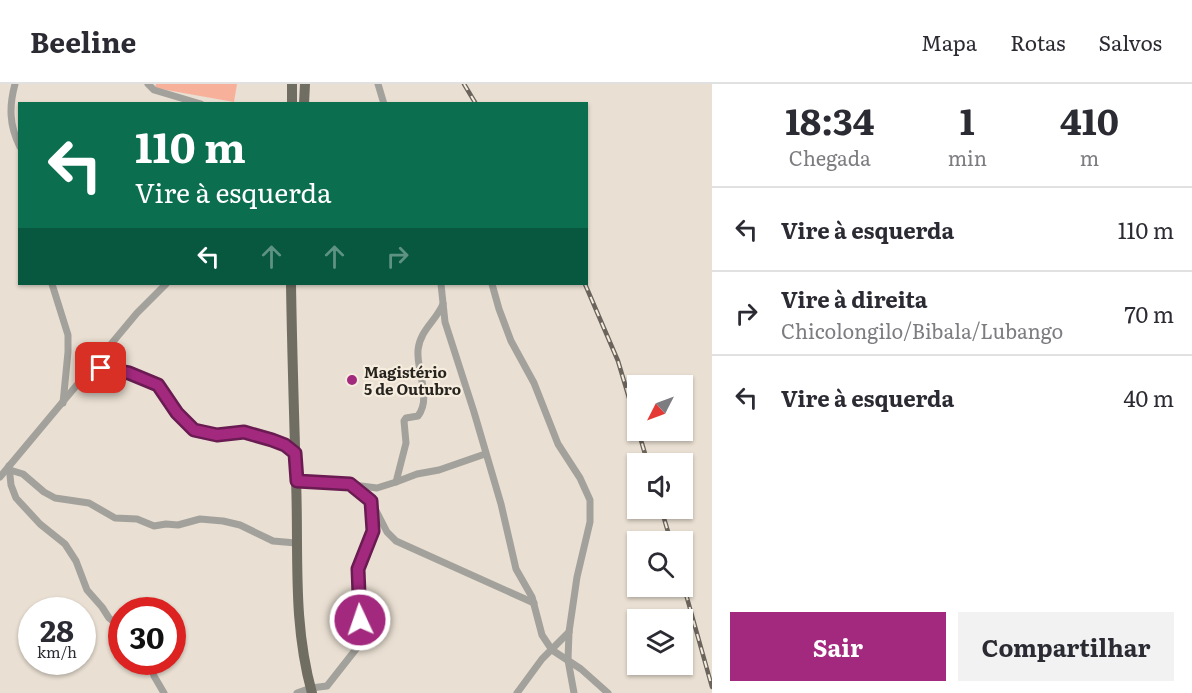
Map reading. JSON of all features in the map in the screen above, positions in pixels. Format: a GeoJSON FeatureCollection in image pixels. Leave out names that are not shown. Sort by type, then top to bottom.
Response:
{"type":"FeatureCollection","features":[{"type":"Feature","properties":{"kind":"main road"},"geometry":{"type":"LineString","coordinates":[[292,84],[292,102]]}},
{"type":"Feature","properties":{"kind":"main road"},"geometry":{"type":"LineString","coordinates":[[304,84],[304,102]]}},
{"type":"Feature","properties":{"kind":"main road"},"geometry":{"type":"LineString","coordinates":[[291,285],[299,627],[312,690]]}},
{"type":"Feature","properties":{"kind":"street"},"geometry":{"type":"LineString","coordinates":[[15,84],[10,118],[18,141]]}},
{"type":"Feature","properties":{"kind":"street"},"geometry":{"type":"LineString","coordinates":[[148,84],[154,90],[194,102]]}},
{"type":"Feature","properties":{"kind":"street"},"geometry":{"type":"LineString","coordinates":[[378,84],[383,102]]}},
{"type":"Feature","properties":{"kind":"street"},"geometry":{"type":"LineString","coordinates":[[52,285],[68,335],[63,403]]}},
{"type":"Feature","properties":{"kind":"street"},"geometry":{"type":"LineString","coordinates":[[0,477],[163,285]]}},
{"type":"Feature","properties":{"kind":"street"},"geometry":{"type":"LineString","coordinates":[[441,285],[445,322],[501,504],[516,569],[534,603],[542,635],[552,650],[593,678],[608,693]]}},
{"type":"Feature","properties":{"kind":"street"},"geometry":{"type":"LineString","coordinates":[[492,285],[511,341],[534,383],[558,444],[580,478],[590,500],[590,522],[577,577],[569,632],[568,660],[574,693]]}},
{"type":"Feature","properties":{"kind":"street"},"geometry":{"type":"LineString","coordinates":[[396,482],[406,443],[404,421],[406,418],[418,416],[422,409],[422,382],[418,356],[420,340],[443,303]]}},
{"type":"Feature","properties":{"kind":"street"},"geometry":{"type":"LineString","coordinates":[[94,367],[129,373],[158,385],[177,413],[194,430],[217,435],[244,432],[285,445],[295,453]]}},
{"type":"Feature","properties":{"kind":"street"},"geometry":{"type":"LineString","coordinates":[[297,481],[377,488],[485,454]]}},
{"type":"Feature","properties":{"kind":"street"},"geometry":{"type":"LineString","coordinates":[[10,468],[23,474],[55,498],[88,503],[115,518],[141,520],[153,526],[178,525],[200,519],[223,521],[251,529],[273,541],[296,543]]}},
{"type":"Feature","properties":{"kind":"street"},"geometry":{"type":"LineString","coordinates":[[10,468],[11,485],[16,498],[40,524],[65,544],[76,561],[87,590],[108,616]]}},
{"type":"Feature","properties":{"kind":"street"},"geometry":{"type":"LineString","coordinates":[[350,484],[371,501],[387,532],[396,541],[534,603]]}},
{"type":"Feature","properties":{"kind":"street"},"geometry":{"type":"LineString","coordinates":[[297,693],[327,686],[360,644],[358,569],[373,531],[371,501]]}},
{"type":"Feature","properties":{"kind":"street"},"geometry":{"type":"LineString","coordinates":[[517,693],[533,670],[569,632]]}},
{"type":"Feature","properties":{"kind":"street"},"geometry":{"type":"LineString","coordinates":[[154,675],[164,693]]}},
{"type":"Feature","properties":{"kind":"shaded area"},"geometry":{"type":"Polygon","coordinates":[[[156,84],[237,84],[234,102],[155,88],[156,84]]]}},
{"type":"Feature","properties":{"kind":"railway"},"geometry":{"type":"LineString","coordinates":[[464,84],[475,102]]}},
{"type":"Feature","properties":{"kind":"railway"},"geometry":{"type":"LineString","coordinates":[[585,285],[618,361],[627,391]]}},
{"type":"Feature","properties":{"kind":"railway"},"geometry":{"type":"LineString","coordinates":[[641,441],[645,453]]}},
{"type":"Feature","properties":{"kind":"railway"},"geometry":{"type":"LineString","coordinates":[[664,519],[668,531]]}},
{"type":"Feature","properties":{"kind":"railway"},"geometry":{"type":"LineString","coordinates":[[687,597],[712,687]]}},
{"type":"Feature","properties":{"kind":"place","name":"Magistério 5 de Outubro"},"geometry":{"type":"Point","coordinates":[352,380]}},
{"type":"Feature","properties":{"kind":"route"},"geometry":{"type":"LineString","coordinates":[[101,368],[129,373],[158,385],[177,413],[194,430],[208,435],[244,432],[285,445],[295,453],[297,481],[350,484],[371,501],[373,531],[358,569],[360,620]]}}]}
